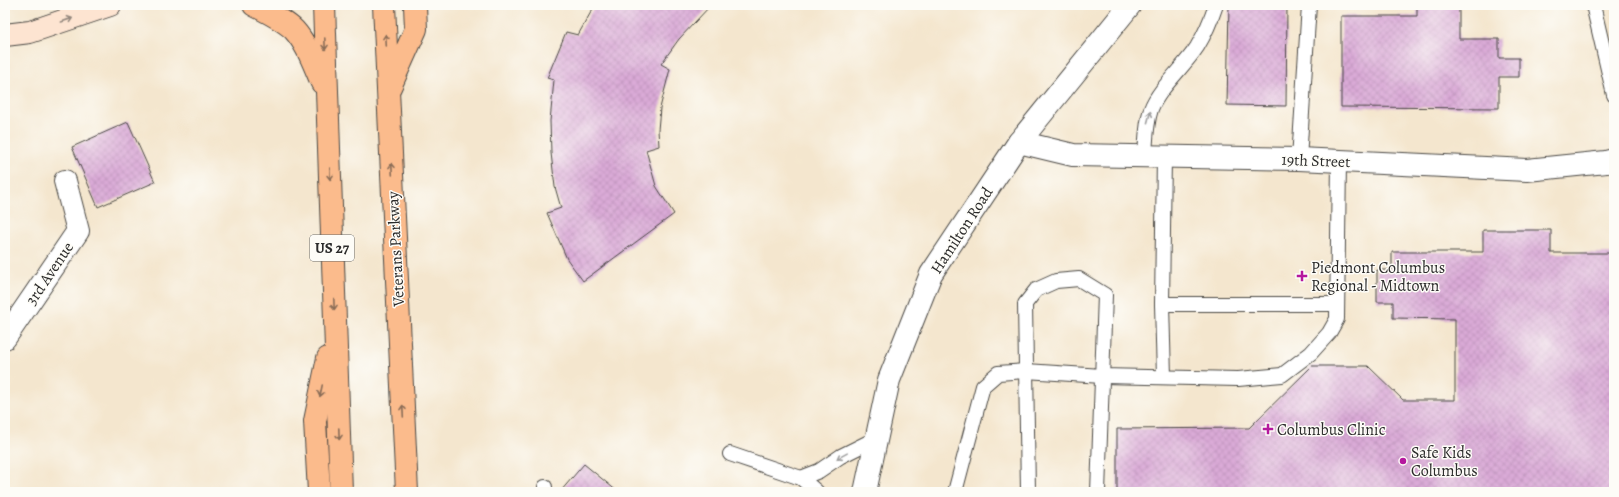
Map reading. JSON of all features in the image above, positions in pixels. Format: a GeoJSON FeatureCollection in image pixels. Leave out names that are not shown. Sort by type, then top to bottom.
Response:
{"type":"FeatureCollection","features":[{"type":"Feature","properties":{"kind":"main road"},"geometry":{"type":"LineString","coordinates":[[5,35],[30,32],[110,5]]}},
{"type":"Feature","properties":{"kind":"main road"},"geometry":{"type":"LineString","coordinates":[[254,5],[294,30],[307,50],[327,92]]}},
{"type":"Feature","properties":{"kind":"main road","name":"US 27"},"geometry":{"type":"LineString","coordinates":[[324,5],[341,492]]}},
{"type":"Feature","properties":{"kind":"main road","name":"Veterans Parkway"},"geometry":{"type":"LineString","coordinates":[[384,5],[407,492]]}},
{"type":"Feature","properties":{"kind":"main road"},"geometry":{"type":"LineString","coordinates":[[388,92],[416,29],[415,5]]}},
{"type":"Feature","properties":{"kind":"main road"},"geometry":{"type":"LineString","coordinates":[[318,492],[315,421],[335,326]]}},
{"type":"Feature","properties":{"kind":"street","name":"Hamilton Road"},"geometry":{"type":"LineString","coordinates":[[865,492],[889,380],[931,274],[1019,142],[1130,5]]}},
{"type":"Feature","properties":{"kind":"street","name":"19th Street"},"geometry":{"type":"LineString","coordinates":[[1019,142],[1073,155],[1300,159],[1526,170],[1614,160]]}},
{"type":"Feature","properties":{"kind":"street","name":"3rd Avenue"},"geometry":{"type":"LineString","coordinates":[[5,338],[78,231],[65,182]]}},
{"type":"Feature","properties":{"kind":"lane"},"geometry":{"type":"LineString","coordinates":[[1164,377],[1155,156],[1146,130],[1151,108],[1157,98],[1197,48],[1205,33],[1216,5]]}},
{"type":"Feature","properties":{"kind":"lane"},"geometry":{"type":"LineString","coordinates":[[1300,159],[1309,5]]}},
{"type":"Feature","properties":{"kind":"lane"},"geometry":{"type":"LineString","coordinates":[[1592,5],[1614,95]]}},
{"type":"Feature","properties":{"kind":"lane"},"geometry":{"type":"LineString","coordinates":[[955,492],[983,386],[998,373],[1026,371],[1102,376],[1238,379],[1282,375],[1311,353],[1329,333],[1337,320],[1339,161]]}},
{"type":"Feature","properties":{"kind":"lane"},"geometry":{"type":"LineString","coordinates":[[1028,492],[1025,304],[1036,290],[1056,281],[1079,279],[1105,295],[1098,492]]}},
{"type":"Feature","properties":{"kind":"lane"},"geometry":{"type":"LineString","coordinates":[[1162,304],[1337,304]]}},
{"type":"Feature","properties":{"kind":"lane"},"geometry":{"type":"LineString","coordinates":[[801,478],[819,471],[841,456],[877,438]]}},
{"type":"Feature","properties":{"kind":"lane"},"geometry":{"type":"LineString","coordinates":[[730,454],[801,478],[816,492]]}},
{"type":"Feature","properties":{"kind":"building"},"geometry":{"type":"Polygon","coordinates":[[[595,5],[711,5],[679,39],[661,64],[670,69],[660,108],[658,130],[659,146],[646,150],[656,186],[674,214],[583,281],[567,259],[547,213],[561,208],[555,187],[551,153],[550,121],[554,80],[547,78],[566,32],[578,35],[595,5]]]}},
{"type":"Feature","properties":{"kind":"building"},"geometry":{"type":"Polygon","coordinates":[[[1229,5],[1287,5],[1286,106],[1227,105],[1229,5]]]}},
{"type":"Feature","properties":{"kind":"building"},"geometry":{"type":"Polygon","coordinates":[[[1417,5],[1459,5],[1459,39],[1499,39],[1499,58],[1519,58],[1519,77],[1499,77],[1499,108],[1341,107],[1341,16],[1417,16],[1417,5]]]}},
{"type":"Feature","properties":{"kind":"building"},"geometry":{"type":"Polygon","coordinates":[[[128,122],[155,182],[98,207],[72,147],[128,122]]]}},
{"type":"Feature","properties":{"kind":"building"},"geometry":{"type":"Polygon","coordinates":[[[1483,230],[1551,230],[1551,253],[1614,253],[1614,492],[1117,492],[1117,429],[1249,428],[1312,366],[1368,366],[1403,400],[1455,400],[1455,319],[1393,318],[1393,302],[1377,302],[1377,270],[1392,270],[1392,252],[1483,252],[1483,230]]]}},
{"type":"Feature","properties":{"kind":"building"},"geometry":{"type":"Polygon","coordinates":[[[584,464],[618,492],[560,492],[584,464]]]}},
{"type":"Feature","properties":{"kind":"place","name":"Piedmont Columbus Regional - Midtown"},"geometry":{"type":"Point","coordinates":[1302,276]}},
{"type":"Feature","properties":{"kind":"place","name":"Columbus Clinic"},"geometry":{"type":"Point","coordinates":[1268,429]}},
{"type":"Feature","properties":{"kind":"place","name":"Safe Kids Columbus"},"geometry":{"type":"Point","coordinates":[1403,461]}}]}
